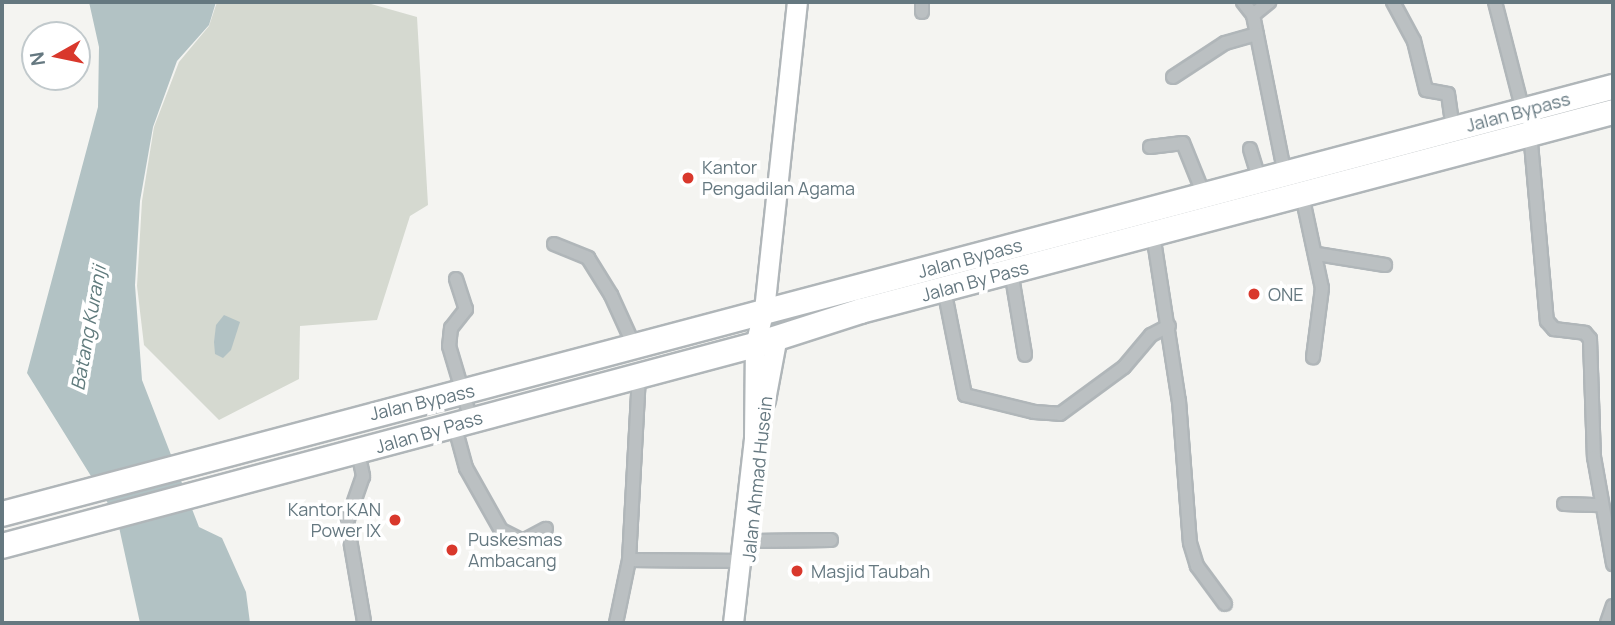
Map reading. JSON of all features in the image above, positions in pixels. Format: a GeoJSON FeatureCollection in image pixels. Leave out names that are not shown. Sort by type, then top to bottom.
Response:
{"type":"FeatureCollection","features":[{"type":"Feature","properties":{"kind":"highway","name":"Jalan Bypass"},"geometry":{"type":"LineString","coordinates":[[2,514],[326,424],[463,393],[635,348],[764,310],[1159,224],[1204,195],[1453,130],[1527,122],[1576,96],[1613,87]]}},
{"type":"Feature","properties":{"kind":"highway"},"geometry":{"type":"LineString","coordinates":[[1576,96],[1584,120]]}},
{"type":"Feature","properties":{"kind":"highway","name":"Jalan By Pass"},"geometry":{"type":"LineString","coordinates":[[2,546],[766,340],[1011,271],[1159,224],[1303,195],[1527,122],[1584,120],[1613,112]]}},
{"type":"Feature","properties":{"kind":"main road"},"geometry":{"type":"LineString","coordinates":[[766,340],[764,310],[797,2]]}},
{"type":"Feature","properties":{"kind":"main road","name":"Jalan Ahmad Husein"},"geometry":{"type":"LineString","coordinates":[[733,623],[745,561],[752,541],[767,380],[766,340]]}},
{"type":"Feature","properties":{"kind":"main road","name":"Jalan Ahmad Husein"},"geometry":{"type":"LineString","coordinates":[[743,623],[754,438],[766,340]]}},
{"type":"Feature","properties":{"kind":"street"},"geometry":{"type":"LineString","coordinates":[[1243,2],[1253,15],[1285,175]]}},
{"type":"Feature","properties":{"kind":"street"},"geometry":{"type":"LineString","coordinates":[[1253,15],[1269,2]]}},
{"type":"Feature","properties":{"kind":"street"},"geometry":{"type":"LineString","coordinates":[[1393,2],[1414,41],[1426,90],[1448,94],[1453,130]]}},
{"type":"Feature","properties":{"kind":"street"},"geometry":{"type":"LineString","coordinates":[[1495,2],[1527,122],[1547,321],[1554,329],[1584,333],[1590,339],[1594,457],[1613,565]]}},
{"type":"Feature","properties":{"kind":"street"},"geometry":{"type":"LineString","coordinates":[[1173,77],[1224,43],[1257,34]]}},
{"type":"Feature","properties":{"kind":"street"},"geometry":{"type":"LineString","coordinates":[[1150,147],[1180,141],[1185,145],[1204,195]]}},
{"type":"Feature","properties":{"kind":"street"},"geometry":{"type":"LineString","coordinates":[[1250,149],[1260,181]]}},
{"type":"Feature","properties":{"kind":"street"},"geometry":{"type":"LineString","coordinates":[[1303,195],[1317,254],[1322,301],[1313,357]]}},
{"type":"Feature","properties":{"kind":"street"},"geometry":{"type":"LineString","coordinates":[[1159,224],[1191,543],[1197,566],[1226,604]]}},
{"type":"Feature","properties":{"kind":"street"},"geometry":{"type":"LineString","coordinates":[[554,244],[588,258],[611,295],[635,348]]}},
{"type":"Feature","properties":{"kind":"street"},"geometry":{"type":"LineString","coordinates":[[1317,254],[1385,265]]}},
{"type":"Feature","properties":{"kind":"street"},"geometry":{"type":"LineString","coordinates":[[1011,271],[1025,355]]}},
{"type":"Feature","properties":{"kind":"street"},"geometry":{"type":"LineString","coordinates":[[456,279],[467,309],[451,328],[449,346],[463,393],[462,422],[466,468],[501,530],[523,541],[546,529]]}},
{"type":"Feature","properties":{"kind":"street"},"geometry":{"type":"LineString","coordinates":[[944,289],[964,395],[1034,412],[1060,414],[1124,367],[1151,335],[1169,326]]}},
{"type":"Feature","properties":{"kind":"street"},"geometry":{"type":"LineString","coordinates":[[616,623],[629,560],[639,375]]}},
{"type":"Feature","properties":{"kind":"street"},"geometry":{"type":"LineString","coordinates":[[348,454],[363,476],[347,522],[364,621]]}},
{"type":"Feature","properties":{"kind":"street"},"geometry":{"type":"LineString","coordinates":[[1564,504],[1601,505]]}},
{"type":"Feature","properties":{"kind":"street"},"geometry":{"type":"LineString","coordinates":[[752,541],[831,540]]}},
{"type":"Feature","properties":{"kind":"street"},"geometry":{"type":"LineString","coordinates":[[629,560],[745,561]]}},
{"type":"Feature","properties":{"kind":"street"},"geometry":{"type":"LineString","coordinates":[[1606,623],[1613,606]]}},
{"type":"Feature","properties":{"kind":"shaded area"},"geometry":{"type":"Polygon","coordinates":[[[217,2],[364,2],[417,17],[428,205],[410,216],[377,320],[300,326],[299,379],[219,420],[144,345],[137,286],[142,201],[154,127],[179,62],[209,26],[217,2]]]}},
{"type":"Feature","properties":{"kind":"water","name":"Batang Kuranji"},"geometry":{"type":"Polygon","coordinates":[[[89,2],[216,2],[209,25],[177,61],[153,127],[140,201],[135,285],[142,380],[199,527],[222,538],[246,592],[250,623],[140,623],[117,518],[27,373],[98,107],[99,47],[89,2]]]}},
{"type":"Feature","properties":{"kind":"water"},"geometry":{"type":"Polygon","coordinates":[[[224,315],[240,322],[231,350],[223,358],[215,354],[214,342],[216,325],[224,315]]]}},
{"type":"Feature","properties":{"kind":"place","name":"Kantor Pengadilan Agama"},"geometry":{"type":"Point","coordinates":[688,178]}},
{"type":"Feature","properties":{"kind":"place","name":"ONE"},"geometry":{"type":"Point","coordinates":[1254,294]}},
{"type":"Feature","properties":{"kind":"place","name":"Kantor KAN Power IX"},"geometry":{"type":"Point","coordinates":[395,520]}},
{"type":"Feature","properties":{"kind":"place","name":"Puskesmas Ambacang"},"geometry":{"type":"Point","coordinates":[452,550]}},
{"type":"Feature","properties":{"kind":"place","name":"Masjid Taubah"},"geometry":{"type":"Point","coordinates":[797,571]}}]}
